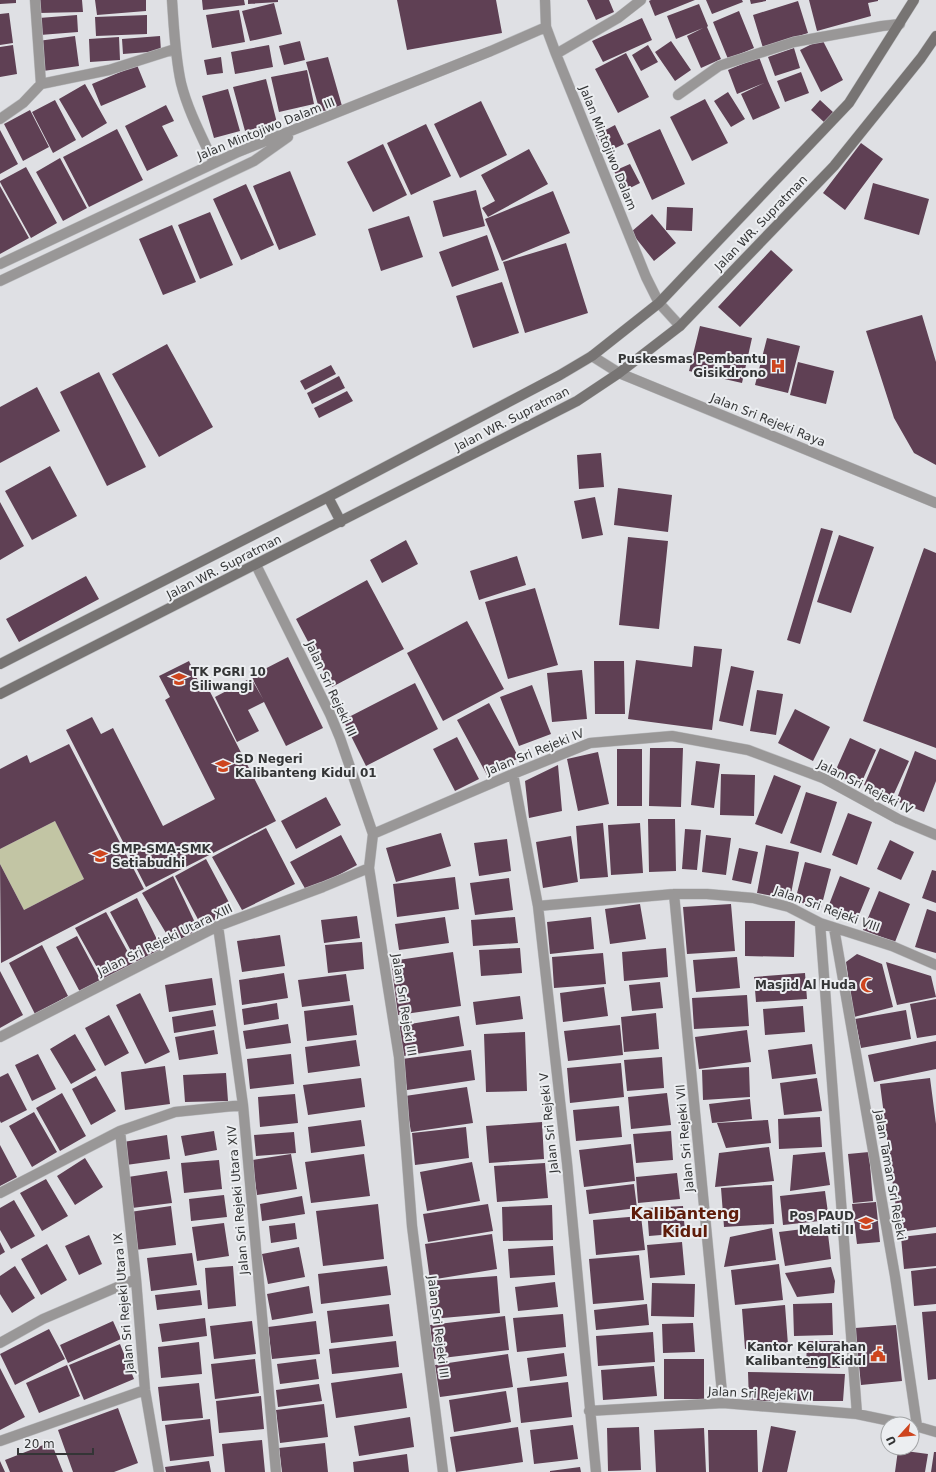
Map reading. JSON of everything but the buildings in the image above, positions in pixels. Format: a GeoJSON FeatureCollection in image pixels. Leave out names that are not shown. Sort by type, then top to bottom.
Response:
{"type":"FeatureCollection","features":[{"type":"Feature","properties":{"kind":"main road","name":"Jalan WR. Supratman"},"geometry":{"type":"LineString","coordinates":[[0,664],[328,497],[592,356],[659,303],[849,103],[914,0]]}},
{"type":"Feature","properties":{"kind":"main road","name":"Jalan WR. Supratman"},"geometry":{"type":"LineString","coordinates":[[0,694],[341,522],[577,400],[619,374],[680,326],[834,166],[921,58],[936,36]]}},
{"type":"Feature","properties":{"kind":"main road"},"geometry":{"type":"LineString","coordinates":[[328,497],[341,522]]}},
{"type":"Feature","properties":{"kind":"street"},"geometry":{"type":"LineString","coordinates":[[35,0],[41,84]]}},
{"type":"Feature","properties":{"kind":"street"},"geometry":{"type":"LineString","coordinates":[[172,0],[175,49],[181,83],[189,109],[214,163]]}},
{"type":"Feature","properties":{"kind":"street","name":"Jalan Mintojiwo Dalam"},"geometry":{"type":"LineString","coordinates":[[545,0],[546,27],[646,277],[659,303],[680,326]]}},
{"type":"Feature","properties":{"kind":"street"},"geometry":{"type":"LineString","coordinates":[[556,54],[618,18],[641,0]]}},
{"type":"Feature","properties":{"kind":"street"},"geometry":{"type":"LineString","coordinates":[[678,95],[719,66],[726,63],[794,42],[900,24]]}},
{"type":"Feature","properties":{"kind":"street","name":"Jalan Mintojiwo Dalam III"},"geometry":{"type":"LineString","coordinates":[[0,264],[238,152],[491,51],[546,27]]}},
{"type":"Feature","properties":{"kind":"street"},"geometry":{"type":"LineString","coordinates":[[0,119],[24,103],[41,84],[109,70],[175,49]]}},
{"type":"Feature","properties":{"kind":"street"},"geometry":{"type":"LineString","coordinates":[[0,281],[254,161],[300,128]]}},
{"type":"Feature","properties":{"kind":"street","name":"Jalan Sri Rejeki Raya"},"geometry":{"type":"LineString","coordinates":[[592,356],[619,374],[936,503]]}},
{"type":"Feature","properties":{"kind":"street","name":"Jalan Sri Rejeki III"},"geometry":{"type":"LineString","coordinates":[[256,565],[330,714],[340,738],[373,834],[369,868],[400,1057],[412,1226],[443,1472]]}},
{"type":"Feature","properties":{"kind":"street","name":"Jalan Sri Rejeki IV"},"geometry":{"type":"LineString","coordinates":[[373,834],[590,743],[672,736],[748,750],[823,778],[898,819],[936,835]]}},
{"type":"Feature","properties":{"kind":"street","name":"Jalan Sri Rejeki V"},"geometry":{"type":"LineString","coordinates":[[513,774],[538,906],[567,1163],[596,1472]]}},
{"type":"Feature","properties":{"kind":"street","name":"Jalan Sri Rejeki Utara XIII"},"geometry":{"type":"LineString","coordinates":[[0,1037],[218,926],[323,887],[369,868]]}},
{"type":"Feature","properties":{"kind":"street","name":"Jalan Sri Rejeki VIII"},"geometry":{"type":"LineString","coordinates":[[538,906],[674,894],[707,894],[753,898],[789,907],[820,923],[892,946],[936,965]]}},
{"type":"Feature","properties":{"kind":"street","name":"Jalan Sri Rejeki VII"},"geometry":{"type":"LineString","coordinates":[[674,894],[723,1403]]}},
{"type":"Feature","properties":{"kind":"street"},"geometry":{"type":"LineString","coordinates":[[820,923],[857,1414]]}},
{"type":"Feature","properties":{"kind":"street","name":"Jalan Sri Rejeki Utara XIV"},"geometry":{"type":"LineString","coordinates":[[218,926],[243,1105],[276,1472]]}},
{"type":"Feature","properties":{"kind":"street","name":"Jalan Taman Sri Rejeki"},"geometry":{"type":"LineString","coordinates":[[834,928],[895,1276],[913,1416]]}},
{"type":"Feature","properties":{"kind":"street"},"geometry":{"type":"LineString","coordinates":[[0,1193],[120,1131],[174,1112],[243,1105]]}},
{"type":"Feature","properties":{"kind":"street","name":"Jalan Sri Rejeki Utara IX"},"geometry":{"type":"LineString","coordinates":[[120,1131],[136,1279],[145,1390],[158,1472]]}},
{"type":"Feature","properties":{"kind":"street"},"geometry":{"type":"LineString","coordinates":[[0,1343],[43,1319],[136,1279]]}},
{"type":"Feature","properties":{"kind":"street"},"geometry":{"type":"LineString","coordinates":[[0,1441],[145,1390]]}},
{"type":"Feature","properties":{"kind":"street","name":"Jalan Sri Rejeki VI"},"geometry":{"type":"LineString","coordinates":[[590,1411],[723,1403],[857,1414],[880,1419]]}},
{"type":"Feature","properties":{"kind":"street"},"geometry":{"type":"LineString","coordinates":[[920,1428],[936,1432]]}},
{"type":"Feature","properties":{"kind":"green space"},"geometry":{"type":"Polygon","coordinates":[[[55,821],[84,879],[24,910],[0,864],[0,849],[55,821]]]}},
{"type":"Feature","properties":{"kind":"place","name":"Puskesmas Pembantu Gisikdrono"},"geometry":{"type":"Point","coordinates":[778,366]}},
{"type":"Feature","properties":{"kind":"place","name":"TK PGRI 10 Siliwangi"},"geometry":{"type":"Point","coordinates":[179,679]}},
{"type":"Feature","properties":{"kind":"place","name":"SD Negeri Kalibanteng Kidul 01"},"geometry":{"type":"Point","coordinates":[223,766]}},
{"type":"Feature","properties":{"kind":"place","name":"SMP-SMA-SMK Setiabudhi"},"geometry":{"type":"Point","coordinates":[100,856]}},
{"type":"Feature","properties":{"kind":"place","name":"Masjid Al Huda"},"geometry":{"type":"Point","coordinates":[868,985]}},
{"type":"Feature","properties":{"kind":"place","name":"Pos PAUD Melati II"},"geometry":{"type":"Point","coordinates":[866,1223]}},
{"type":"Feature","properties":{"kind":"place","name":"Kantor Kelurahan Kalibanteng Kidul"},"geometry":{"type":"Point","coordinates":[878,1354]}},
{"type":"Feature","properties":{"kind":"district","name":"Kalibanteng Kidul"},"geometry":{"type":"Point","coordinates":[685,1222]}}]}
